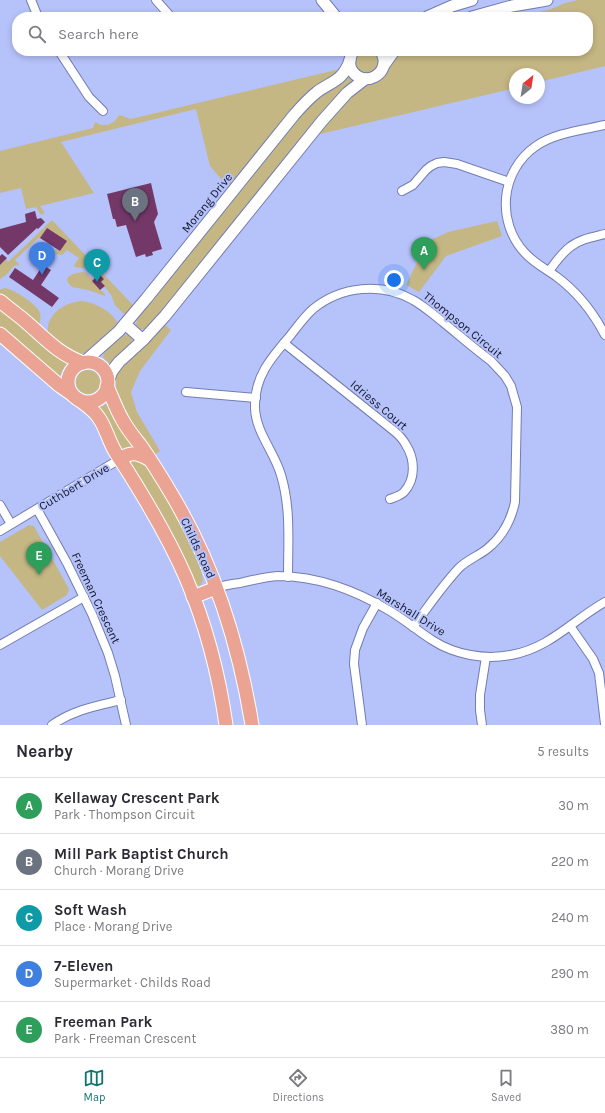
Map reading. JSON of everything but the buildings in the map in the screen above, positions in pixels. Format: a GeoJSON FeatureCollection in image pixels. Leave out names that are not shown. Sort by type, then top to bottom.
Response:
{"type":"FeatureCollection","features":[{"type":"Feature","properties":{"kind":"main road"},"geometry":{"type":"LineString","coordinates":[[438,12],[472,0]]}},
{"type":"Feature","properties":{"kind":"main road"},"geometry":{"type":"LineString","coordinates":[[490,12],[512,6],[547,0]]}},
{"type":"Feature","properties":{"kind":"main road","name":"Morang Drive"},"geometry":{"type":"LineString","coordinates":[[83,362],[106,343],[125,324],[301,107],[316,93],[338,79],[346,70],[350,56]]}},
{"type":"Feature","properties":{"kind":"main road"},"geometry":{"type":"LineString","coordinates":[[351,56],[350,65],[355,74],[365,79]]}},
{"type":"Feature","properties":{"kind":"main road"},"geometry":{"type":"LineString","coordinates":[[383,56],[384,65]]}},
{"type":"Feature","properties":{"kind":"main road"},"geometry":{"type":"LineString","coordinates":[[83,362],[72,370],[69,376],[69,390],[84,402],[90,402],[102,396],[105,392],[112,371],[118,362],[143,340],[165,316],[322,121],[347,94],[365,79],[375,77],[379,74],[390,56]]}},
{"type":"Feature","properties":{"kind":"main road"},"geometry":{"type":"LineString","coordinates":[[0,302],[66,356],[83,362],[95,363],[100,366],[107,376],[108,384]]}},
{"type":"Feature","properties":{"kind":"main road"},"geometry":{"type":"LineString","coordinates":[[125,324],[143,340]]}},
{"type":"Feature","properties":{"kind":"main road","name":"Childs Road"},"geometry":{"type":"LineString","coordinates":[[0,334],[99,418],[110,443],[153,513],[174,552],[186,579],[210,648],[217,675],[226,725]]}},
{"type":"Feature","properties":{"kind":"main road","name":"Childs Road"},"geometry":{"type":"LineString","coordinates":[[108,384],[114,403],[123,422],[150,460],[172,495],[188,523],[204,558],[236,646],[252,725]]}},
{"type":"Feature","properties":{"kind":"main road","name":"Cuthbert Drive"},"geometry":{"type":"LineString","coordinates":[[120,459],[134,453],[142,455],[150,460]]}},
{"type":"Feature","properties":{"kind":"main road"},"geometry":{"type":"LineString","coordinates":[[194,600],[217,591]]}},
{"type":"Feature","properties":{"kind":"street"},"geometry":{"type":"LineString","coordinates":[[31,0],[36,12]]}},
{"type":"Feature","properties":{"kind":"street"},"geometry":{"type":"LineString","coordinates":[[156,0],[167,12]]}},
{"type":"Feature","properties":{"kind":"street"},"geometry":{"type":"LineString","coordinates":[[62,56],[89,97],[103,111]]}},
{"type":"Feature","properties":{"kind":"street"},"geometry":{"type":"LineString","coordinates":[[605,124],[553,137],[536,146],[517,166],[509,182],[505,204],[510,229],[518,245],[534,261],[549,271],[576,294],[586,305],[605,335]]}},
{"type":"Feature","properties":{"kind":"street"},"geometry":{"type":"LineString","coordinates":[[402,191],[413,185],[431,166],[444,162],[457,164],[509,182]]}},
{"type":"Feature","properties":{"kind":"street"},"geometry":{"type":"LineString","coordinates":[[549,271],[569,247],[584,240],[605,234]]}},
{"type":"Feature","properties":{"kind":"street","name":"Thompson Circuit"},"geometry":{"type":"LineString","coordinates":[[288,576],[288,521],[286,497],[280,472],[257,424],[257,387],[262,374],[270,361],[309,313],[322,303],[339,294],[351,290],[377,289],[404,295],[421,306],[491,361],[505,376],[511,386],[517,407],[515,502],[506,527],[494,543],[468,561],[454,574],[413,626]]}},
{"type":"Feature","properties":{"kind":"street","name":"Idriess Court"},"geometry":{"type":"LineString","coordinates":[[284,343],[394,431],[407,445],[413,461],[412,476],[404,491],[398,496],[390,499]]}},
{"type":"Feature","properties":{"kind":"street"},"geometry":{"type":"LineString","coordinates":[[186,392],[256,398]]}},
{"type":"Feature","properties":{"kind":"street","name":"Cuthbert Drive"},"geometry":{"type":"LineString","coordinates":[[0,531],[120,459]]}},
{"type":"Feature","properties":{"kind":"street"},"geometry":{"type":"LineString","coordinates":[[0,505],[11,524]]}},
{"type":"Feature","properties":{"kind":"street","name":"Freeman Crescent"},"geometry":{"type":"LineString","coordinates":[[37,510],[68,562],[95,620],[115,676],[126,725]]}},
{"type":"Feature","properties":{"kind":"street","name":"Marshall Drive"},"geometry":{"type":"LineString","coordinates":[[217,591],[226,585],[259,578],[288,576],[338,587],[354,593],[393,613],[442,646],[463,653],[486,657],[511,655],[535,648],[552,639],[594,608],[605,602]]}},
{"type":"Feature","properties":{"kind":"street"},"geometry":{"type":"LineString","coordinates":[[0,645],[84,596]]}},
{"type":"Feature","properties":{"kind":"street"},"geometry":{"type":"LineString","coordinates":[[362,725],[354,664],[355,650],[363,628],[377,604]]}},
{"type":"Feature","properties":{"kind":"street"},"geometry":{"type":"LineString","coordinates":[[570,626],[593,659],[598,672],[605,724]]}},
{"type":"Feature","properties":{"kind":"street"},"geometry":{"type":"LineString","coordinates":[[482,725],[480,695],[486,657]]}},
{"type":"Feature","properties":{"kind":"street"},"geometry":{"type":"LineString","coordinates":[[52,725],[76,712],[120,700]]}},
{"type":"Feature","properties":{"kind":"shaded area"},"geometry":{"type":"Polygon","coordinates":[[[578,0],[605,0],[605,66],[545,81],[545,68],[509,68],[509,89],[316,135],[337,109],[354,94],[364,87],[381,80],[398,56],[593,56],[593,12],[540,12],[565,3],[578,0]]]}},
{"type":"Feature","properties":{"kind":"shaded area"},"geometry":{"type":"Polygon","coordinates":[[[358,56],[376,56],[378,66],[371,73],[363,73],[356,66],[355,62],[358,56]]]}},
{"type":"Feature","properties":{"kind":"shaded area"},"geometry":{"type":"Polygon","coordinates":[[[340,69],[333,76],[323,82],[231,188],[210,166],[196,109],[61,142],[94,193],[40,206],[45,213],[41,215],[36,207],[26,209],[21,188],[0,193],[0,151],[93,128],[95,122],[102,125],[112,123],[119,115],[131,119],[340,69]]]}},
{"type":"Feature","properties":{"kind":"shaded area"},"geometry":{"type":"Polygon","coordinates":[[[348,75],[353,81],[156,320],[144,329],[139,329],[136,327],[139,315],[300,114],[310,104],[348,75]]]}},
{"type":"Feature","properties":{"kind":"shaded area"},"geometry":{"type":"Polygon","coordinates":[[[52,220],[131,303],[134,307],[126,314],[124,314],[115,305],[111,295],[101,282],[104,279],[99,274],[96,278],[88,269],[75,267],[74,265],[79,258],[67,250],[62,255],[56,254],[56,249],[60,251],[66,241],[47,228],[40,239],[38,238],[15,260],[19,265],[14,266],[0,279],[0,265],[6,259],[8,262],[52,220]]]}},
{"type":"Feature","properties":{"kind":"shaded area"},"geometry":{"type":"Polygon","coordinates":[[[497,221],[502,236],[446,256],[419,292],[406,285],[427,242],[448,232],[497,221]]]}},
{"type":"Feature","properties":{"kind":"shaded area"},"geometry":{"type":"Polygon","coordinates":[[[82,272],[86,273],[93,280],[92,281],[105,294],[105,296],[88,290],[72,287],[68,283],[68,277],[82,272]]]}},
{"type":"Feature","properties":{"kind":"shaded area"},"geometry":{"type":"Polygon","coordinates":[[[4,288],[13,291],[35,306],[40,313],[39,328],[0,296],[0,290],[4,288]]]}},
{"type":"Feature","properties":{"kind":"shaded area"},"geometry":{"type":"Polygon","coordinates":[[[82,301],[103,308],[112,315],[118,324],[94,348],[77,355],[48,336],[48,326],[56,312],[63,306],[82,301]]]}},
{"type":"Feature","properties":{"kind":"shaded area"},"geometry":{"type":"Polygon","coordinates":[[[0,307],[68,362],[59,378],[0,328],[0,307]]]}},
{"type":"Feature","properties":{"kind":"shaded area"},"geometry":{"type":"Polygon","coordinates":[[[164,324],[171,330],[140,371],[131,392],[137,412],[160,451],[153,456],[131,426],[117,393],[115,376],[122,364],[139,352],[164,324]]]}},
{"type":"Feature","properties":{"kind":"shaded area"},"geometry":{"type":"Polygon","coordinates":[[[129,334],[132,337],[130,345],[110,364],[103,357],[106,350],[121,337],[129,334]]]}},
{"type":"Feature","properties":{"kind":"shaded area"},"geometry":{"type":"Polygon","coordinates":[[[88,370],[97,373],[100,382],[97,391],[88,394],[79,391],[76,382],[79,373],[88,370]]]}},
{"type":"Feature","properties":{"kind":"shaded area"},"geometry":{"type":"Polygon","coordinates":[[[107,404],[138,450],[123,451],[120,449],[98,408],[107,404]]]}},
{"type":"Feature","properties":{"kind":"shaded area"},"geometry":{"type":"Polygon","coordinates":[[[129,458],[146,462],[170,500],[201,570],[203,581],[201,585],[199,586],[195,584],[129,461],[129,458]]]}},
{"type":"Feature","properties":{"kind":"shaded area"},"geometry":{"type":"Polygon","coordinates":[[[29,525],[34,526],[69,589],[67,595],[42,610],[0,556],[0,542],[29,525]]]}},
{"type":"Feature","properties":{"kind":"place","name":"Mill Park Baptist Church"},"geometry":{"type":"Point","coordinates":[135,221]}},
{"type":"Feature","properties":{"kind":"place","name":"Kellaway Crescent Park"},"geometry":{"type":"Point","coordinates":[424,270]}},
{"type":"Feature","properties":{"kind":"place","name":"7-Eleven"},"geometry":{"type":"Point","coordinates":[42,275]}},
{"type":"Feature","properties":{"kind":"place","name":"Soft Wash"},"geometry":{"type":"Point","coordinates":[97,282]}},
{"type":"Feature","properties":{"kind":"place","name":"Freeman Park"},"geometry":{"type":"Point","coordinates":[39,575]}}]}
